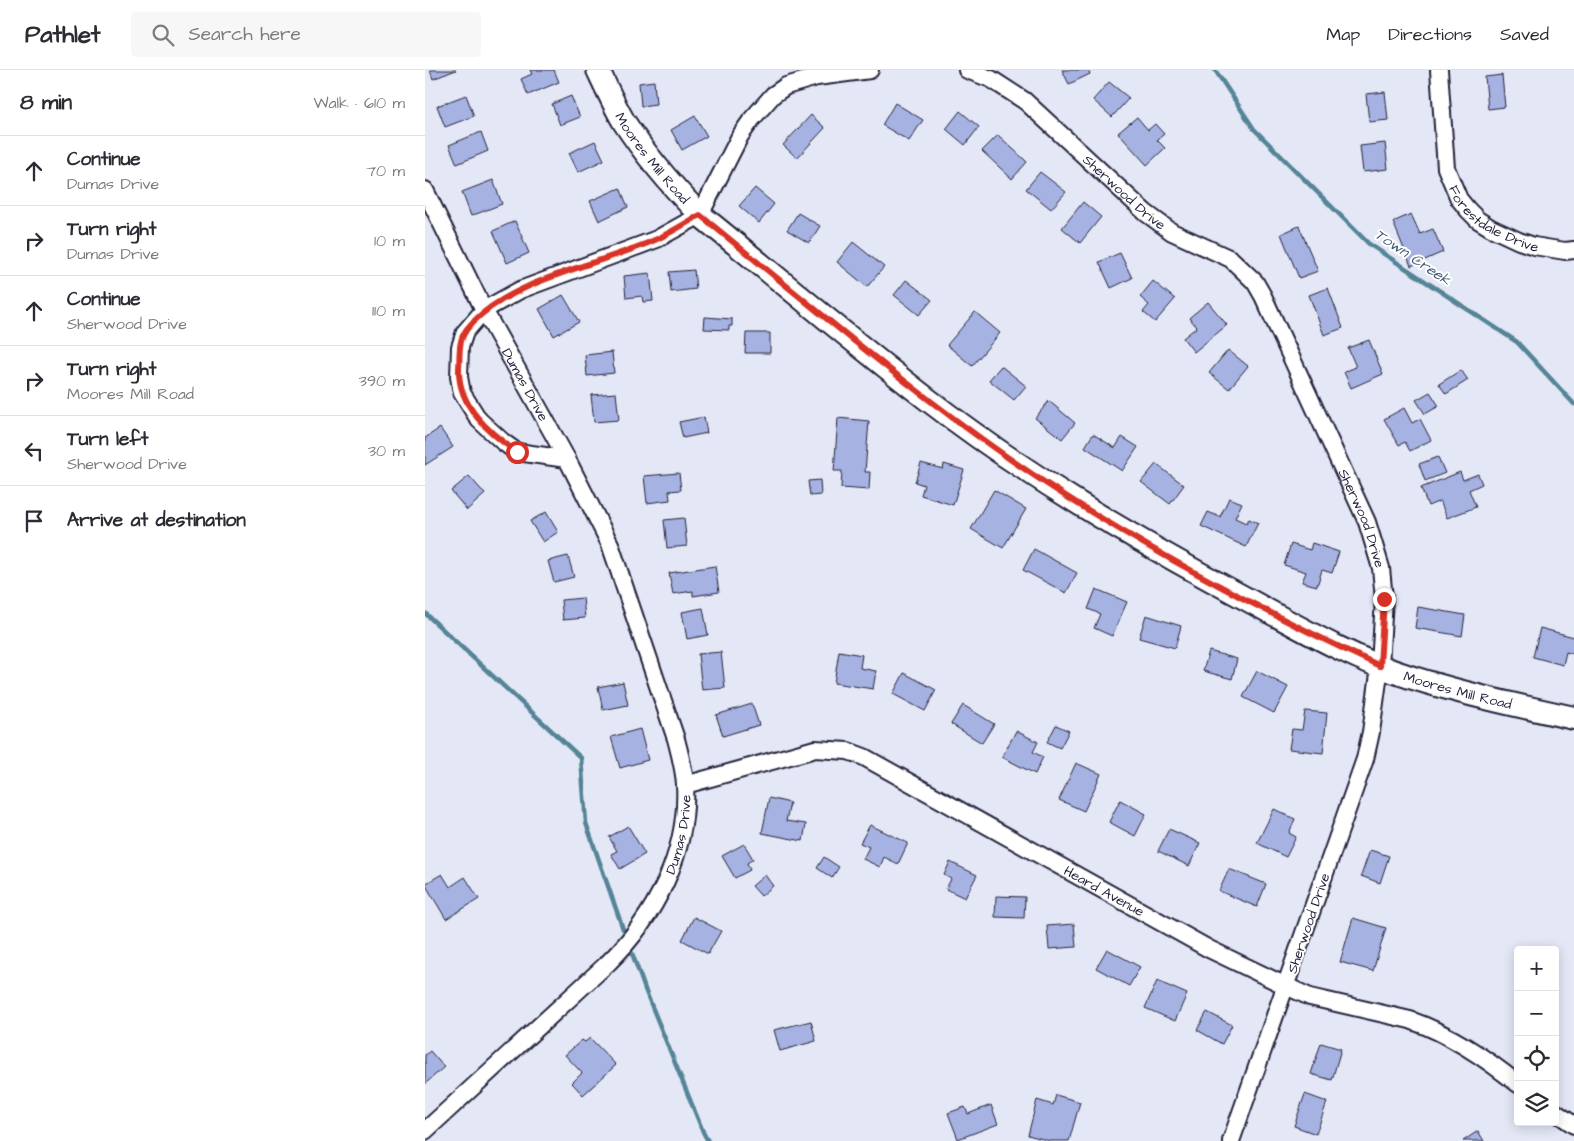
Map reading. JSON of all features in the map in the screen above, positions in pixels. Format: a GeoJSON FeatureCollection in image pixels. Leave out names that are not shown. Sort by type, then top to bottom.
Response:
{"type":"FeatureCollection","features":[{"type":"Feature","properties":{"kind":"street","name":"Moores Mill Road"},"geometry":{"type":"LineString","coordinates":[[598,70],[624,121],[651,161],[668,182],[700,215],[927,400],[1016,463],[1088,510],[1172,560],[1309,633],[1380,666],[1409,677],[1489,699],[1574,718]]}},
{"type":"Feature","properties":{"kind":"street"},"geometry":{"type":"LineString","coordinates":[[567,459],[517,452],[479,420],[462,393],[459,377],[460,346],[465,332],[485,310],[520,290],[657,239],[700,215],[740,136],[752,119],[773,96],[786,86],[817,77],[870,70]]}},
{"type":"Feature","properties":{"kind":"street","name":"Sherwood Drive"},"geometry":{"type":"LineString","coordinates":[[967,70],[991,79],[1025,101],[1146,213],[1172,232],[1231,259],[1255,282],[1367,522],[1381,568],[1384,599],[1380,666],[1371,732],[1365,759],[1287,986],[1231,1141]]}},
{"type":"Feature","properties":{"kind":"street","name":"Forestdale Drive"},"geometry":{"type":"LineString","coordinates":[[1439,70],[1446,168],[1459,199],[1478,220],[1491,228],[1534,246],[1565,251],[1574,250]]}},
{"type":"Feature","properties":{"kind":"street","name":"Dumas Drive"},"geometry":{"type":"LineString","coordinates":[[425,190],[485,310],[567,459],[610,544],[622,574],[676,739],[685,785],[685,806],[681,839],[671,871],[649,915],[611,960],[425,1131]]}},
{"type":"Feature","properties":{"kind":"street","name":"Heard Avenue"},"geometry":{"type":"LineString","coordinates":[[685,785],[815,749],[848,751],[864,757],[1209,949],[1310,996],[1425,1025],[1455,1039],[1514,1081]]}},
{"type":"Feature","properties":{"kind":"street"},"geometry":{"type":"LineString","coordinates":[[1559,1115],[1574,1125]]}},
{"type":"Feature","properties":{"kind":"building"},"geometry":{"type":"Polygon","coordinates":[[[430,70],[456,70],[433,79],[430,70]]]}},
{"type":"Feature","properties":{"kind":"building"},"geometry":{"type":"Polygon","coordinates":[[[530,70],[554,70],[559,82],[528,95],[521,79],[532,74],[530,70]]]}},
{"type":"Feature","properties":{"kind":"building"},"geometry":{"type":"Polygon","coordinates":[[[1062,70],[1088,70],[1090,74],[1069,84],[1062,70]]]}},
{"type":"Feature","properties":{"kind":"building"},"geometry":{"type":"Polygon","coordinates":[[[1502,75],[1505,107],[1488,109],[1485,77],[1502,75]]]}},
{"type":"Feature","properties":{"kind":"building"},"geometry":{"type":"Polygon","coordinates":[[[654,81],[656,104],[641,106],[639,83],[654,81]]]}},
{"type":"Feature","properties":{"kind":"building"},"geometry":{"type":"Polygon","coordinates":[[[1109,82],[1129,98],[1112,117],[1093,100],[1109,82]]]}},
{"type":"Feature","properties":{"kind":"building"},"geometry":{"type":"Polygon","coordinates":[[[1385,92],[1388,120],[1369,122],[1366,94],[1385,92]]]}},
{"type":"Feature","properties":{"kind":"building"},"geometry":{"type":"Polygon","coordinates":[[[466,95],[474,116],[445,127],[437,106],[466,95]]]}},
{"type":"Feature","properties":{"kind":"building"},"geometry":{"type":"Polygon","coordinates":[[[571,96],[580,117],[560,125],[552,104],[571,96]]]}},
{"type":"Feature","properties":{"kind":"building"},"geometry":{"type":"Polygon","coordinates":[[[895,103],[923,120],[909,141],[882,125],[895,103]]]}},
{"type":"Feature","properties":{"kind":"building"},"geometry":{"type":"Polygon","coordinates":[[[960,111],[979,127],[965,145],[946,129],[960,111]]]}},
{"type":"Feature","properties":{"kind":"building"},"geometry":{"type":"Polygon","coordinates":[[[811,115],[825,128],[797,158],[783,145],[811,115]]]}},
{"type":"Feature","properties":{"kind":"building"},"geometry":{"type":"Polygon","coordinates":[[[695,116],[707,136],[682,150],[671,130],[695,116]]]}},
{"type":"Feature","properties":{"kind":"building"},"geometry":{"type":"Polygon","coordinates":[[[1137,117],[1148,130],[1155,124],[1164,134],[1157,140],[1165,148],[1147,165],[1118,133],[1137,117]]]}},
{"type":"Feature","properties":{"kind":"building"},"geometry":{"type":"Polygon","coordinates":[[[481,132],[488,151],[457,164],[449,145],[481,132]]]}},
{"type":"Feature","properties":{"kind":"building"},"geometry":{"type":"Polygon","coordinates":[[[998,135],[1027,162],[1012,179],[982,151],[998,135]]]}},
{"type":"Feature","properties":{"kind":"building"},"geometry":{"type":"Polygon","coordinates":[[[595,141],[604,160],[578,172],[569,153],[595,141]]]}},
{"type":"Feature","properties":{"kind":"building"},"geometry":{"type":"Polygon","coordinates":[[[1385,143],[1388,169],[1363,172],[1360,146],[1385,143]]]}},
{"type":"Feature","properties":{"kind":"building"},"geometry":{"type":"Polygon","coordinates":[[[1040,172],[1066,192],[1051,209],[1026,189],[1040,172]]]}},
{"type":"Feature","properties":{"kind":"building"},"geometry":{"type":"Polygon","coordinates":[[[493,180],[502,204],[471,216],[462,192],[493,180]]]}},
{"type":"Feature","properties":{"kind":"building"},"geometry":{"type":"Polygon","coordinates":[[[620,188],[628,207],[599,221],[590,201],[620,188]]]}},
{"type":"Feature","properties":{"kind":"building"},"geometry":{"type":"Polygon","coordinates":[[[755,188],[774,204],[759,223],[739,206],[755,188]]]}},
{"type":"Feature","properties":{"kind":"building"},"geometry":{"type":"Polygon","coordinates":[[[1083,202],[1101,217],[1080,243],[1062,228],[1083,202]]]}},
{"type":"Feature","properties":{"kind":"building"},"geometry":{"type":"Polygon","coordinates":[[[798,213],[820,226],[809,243],[787,230],[798,213]]]}},
{"type":"Feature","properties":{"kind":"building"},"geometry":{"type":"Polygon","coordinates":[[[1411,214],[1420,234],[1433,229],[1443,252],[1411,266],[1393,222],[1411,214]]]}},
{"type":"Feature","properties":{"kind":"building"},"geometry":{"type":"Polygon","coordinates":[[[515,221],[529,253],[507,263],[493,231],[515,221]]]}},
{"type":"Feature","properties":{"kind":"building"},"geometry":{"type":"Polygon","coordinates":[[[1299,226],[1318,271],[1299,278],[1281,234],[1299,226]]]}},
{"type":"Feature","properties":{"kind":"building"},"geometry":{"type":"Polygon","coordinates":[[[853,242],[884,267],[867,287],[837,262],[853,242]]]}},
{"type":"Feature","properties":{"kind":"building"},"geometry":{"type":"Polygon","coordinates":[[[1120,253],[1132,278],[1111,288],[1099,262],[1120,253]]]}},
{"type":"Feature","properties":{"kind":"building"},"geometry":{"type":"Polygon","coordinates":[[[694,270],[696,289],[671,292],[669,272],[694,270]]]}},
{"type":"Feature","properties":{"kind":"building"},"geometry":{"type":"Polygon","coordinates":[[[650,273],[653,301],[643,302],[642,296],[626,298],[624,276],[650,273]]]}},
{"type":"Feature","properties":{"kind":"building"},"geometry":{"type":"Polygon","coordinates":[[[906,280],[932,300],[919,315],[894,295],[906,280]]]}},
{"type":"Feature","properties":{"kind":"building"},"geometry":{"type":"Polygon","coordinates":[[[1153,281],[1175,299],[1155,322],[1143,312],[1149,305],[1140,297],[1153,281]]]}},
{"type":"Feature","properties":{"kind":"building"},"geometry":{"type":"Polygon","coordinates":[[[1328,288],[1343,328],[1324,335],[1309,295],[1328,288]]]}},
{"type":"Feature","properties":{"kind":"building"},"geometry":{"type":"Polygon","coordinates":[[[563,295],[579,322],[554,336],[539,309],[563,295]]]}},
{"type":"Feature","properties":{"kind":"building"},"geometry":{"type":"Polygon","coordinates":[[[1208,302],[1227,325],[1194,352],[1183,338],[1197,327],[1189,318],[1208,302]]]}},
{"type":"Feature","properties":{"kind":"building"},"geometry":{"type":"Polygon","coordinates":[[[975,312],[1000,333],[972,366],[947,345],[975,312]]]}},
{"type":"Feature","properties":{"kind":"building"},"geometry":{"type":"Polygon","coordinates":[[[705,317],[732,319],[732,326],[729,326],[729,330],[704,329],[705,317]]]}},
{"type":"Feature","properties":{"kind":"building"},"geometry":{"type":"Polygon","coordinates":[[[746,333],[770,333],[770,353],[745,353],[746,333]]]}},
{"type":"Feature","properties":{"kind":"building"},"geometry":{"type":"Polygon","coordinates":[[[1369,340],[1383,374],[1351,388],[1344,372],[1356,367],[1348,348],[1369,340]]]}},
{"type":"Feature","properties":{"kind":"building"},"geometry":{"type":"Polygon","coordinates":[[[1228,350],[1248,366],[1229,389],[1209,373],[1228,350]]]}},
{"type":"Feature","properties":{"kind":"building"},"geometry":{"type":"Polygon","coordinates":[[[612,352],[614,373],[587,376],[585,355],[612,352]]]}},
{"type":"Feature","properties":{"kind":"building"},"geometry":{"type":"Polygon","coordinates":[[[1001,366],[1026,386],[1014,400],[989,380],[1001,366]]]}},
{"type":"Feature","properties":{"kind":"building"},"geometry":{"type":"Polygon","coordinates":[[[1461,370],[1468,380],[1446,394],[1439,384],[1461,370]]]}},
{"type":"Feature","properties":{"kind":"building"},"geometry":{"type":"Polygon","coordinates":[[[1430,392],[1439,406],[1425,414],[1416,400],[1430,392]]]}},
{"type":"Feature","properties":{"kind":"building"},"geometry":{"type":"Polygon","coordinates":[[[616,393],[619,420],[594,422],[591,395],[616,393]]]}},
{"type":"Feature","properties":{"kind":"building"},"geometry":{"type":"Polygon","coordinates":[[[1049,401],[1075,423],[1062,439],[1035,418],[1049,401]]]}},
{"type":"Feature","properties":{"kind":"building"},"geometry":{"type":"Polygon","coordinates":[[[1404,408],[1412,423],[1420,419],[1431,440],[1410,451],[1405,442],[1399,445],[1384,419],[1404,408]]]}},
{"type":"Feature","properties":{"kind":"building"},"geometry":{"type":"Polygon","coordinates":[[[704,417],[707,433],[683,438],[679,422],[704,417]]]}},
{"type":"Feature","properties":{"kind":"building"},"geometry":{"type":"Polygon","coordinates":[[[838,418],[869,421],[865,472],[870,472],[869,490],[841,488],[842,471],[834,471],[838,418]]]}},
{"type":"Feature","properties":{"kind":"building"},"geometry":{"type":"Polygon","coordinates":[[[440,428],[453,447],[425,465],[425,438],[440,428]]]}},
{"type":"Feature","properties":{"kind":"building"},"geometry":{"type":"Polygon","coordinates":[[[1093,434],[1115,448],[1122,437],[1138,447],[1122,471],[1085,447],[1093,434]]]}},
{"type":"Feature","properties":{"kind":"building"},"geometry":{"type":"Polygon","coordinates":[[[1438,457],[1445,473],[1425,481],[1419,464],[1438,457]]]}},
{"type":"Feature","properties":{"kind":"building"},"geometry":{"type":"Polygon","coordinates":[[[921,463],[943,469],[944,464],[964,470],[953,505],[921,495],[924,485],[915,482],[921,463]]]}},
{"type":"Feature","properties":{"kind":"building"},"geometry":{"type":"Polygon","coordinates":[[[1156,464],[1184,485],[1170,504],[1141,482],[1156,464]]]}},
{"type":"Feature","properties":{"kind":"building"},"geometry":{"type":"Polygon","coordinates":[[[1460,472],[1463,480],[1478,474],[1482,484],[1469,490],[1476,507],[1447,518],[1440,501],[1428,506],[1421,488],[1460,472]]]}},
{"type":"Feature","properties":{"kind":"building"},"geometry":{"type":"Polygon","coordinates":[[[679,473],[681,490],[669,491],[670,500],[647,503],[644,476],[679,473]]]}},
{"type":"Feature","properties":{"kind":"building"},"geometry":{"type":"Polygon","coordinates":[[[469,476],[485,494],[467,510],[451,491],[469,476]]]}},
{"type":"Feature","properties":{"kind":"building"},"geometry":{"type":"Polygon","coordinates":[[[820,480],[821,495],[810,496],[808,481],[820,480]]]}},
{"type":"Feature","properties":{"kind":"building"},"geometry":{"type":"Polygon","coordinates":[[[994,490],[1026,509],[1003,548],[971,529],[994,490]]]}},
{"type":"Feature","properties":{"kind":"building"},"geometry":{"type":"Polygon","coordinates":[[[1229,498],[1242,503],[1235,518],[1246,523],[1249,519],[1258,523],[1246,547],[1201,526],[1208,512],[1220,517],[1229,498]]]}},
{"type":"Feature","properties":{"kind":"building"},"geometry":{"type":"Polygon","coordinates":[[[546,512],[558,532],[543,542],[530,521],[546,512]]]}},
{"type":"Feature","properties":{"kind":"building"},"geometry":{"type":"Polygon","coordinates":[[[684,518],[687,546],[667,548],[664,520],[684,518]]]}},
{"type":"Feature","properties":{"kind":"building"},"geometry":{"type":"Polygon","coordinates":[[[1312,543],[1339,552],[1332,573],[1322,570],[1317,586],[1302,582],[1306,572],[1284,565],[1291,544],[1310,550],[1312,543]]]}},
{"type":"Feature","properties":{"kind":"building"},"geometry":{"type":"Polygon","coordinates":[[[1034,549],[1077,573],[1066,593],[1023,570],[1034,549]]]}},
{"type":"Feature","properties":{"kind":"building"},"geometry":{"type":"Polygon","coordinates":[[[568,556],[574,577],[554,582],[548,561],[568,556]]]}},
{"type":"Feature","properties":{"kind":"building"},"geometry":{"type":"Polygon","coordinates":[[[715,566],[719,592],[693,596],[693,591],[673,594],[669,573],[715,566]]]}},
{"type":"Feature","properties":{"kind":"building"},"geometry":{"type":"Polygon","coordinates":[[[1096,589],[1127,602],[1112,636],[1094,628],[1100,614],[1088,609],[1096,589]]]}},
{"type":"Feature","properties":{"kind":"building"},"geometry":{"type":"Polygon","coordinates":[[[583,598],[585,618],[563,620],[561,600],[583,598]]]}},
{"type":"Feature","properties":{"kind":"building"},"geometry":{"type":"Polygon","coordinates":[[[1418,607],[1465,615],[1462,636],[1415,628],[1418,607]]]}},
{"type":"Feature","properties":{"kind":"building"},"geometry":{"type":"Polygon","coordinates":[[[703,608],[708,635],[687,639],[682,612],[703,608]]]}},
{"type":"Feature","properties":{"kind":"building"},"geometry":{"type":"Polygon","coordinates":[[[1146,615],[1181,626],[1175,648],[1139,638],[1146,615]]]}},
{"type":"Feature","properties":{"kind":"building"},"geometry":{"type":"Polygon","coordinates":[[[1540,628],[1574,637],[1574,654],[1566,652],[1563,665],[1533,657],[1540,628]]]}},
{"type":"Feature","properties":{"kind":"building"},"geometry":{"type":"Polygon","coordinates":[[[839,651],[862,655],[860,668],[876,671],[873,689],[834,683],[839,651]]]}},
{"type":"Feature","properties":{"kind":"building"},"geometry":{"type":"Polygon","coordinates":[[[1209,651],[1237,659],[1232,679],[1203,671],[1209,651]]]}},
{"type":"Feature","properties":{"kind":"building"},"geometry":{"type":"Polygon","coordinates":[[[721,652],[725,688],[702,690],[698,654],[721,652]]]}},
{"type":"Feature","properties":{"kind":"building"},"geometry":{"type":"Polygon","coordinates":[[[1257,671],[1288,687],[1274,713],[1243,697],[1257,671]]]}},
{"type":"Feature","properties":{"kind":"building"},"geometry":{"type":"Polygon","coordinates":[[[904,673],[936,690],[925,711],[893,694],[904,673]]]}},
{"type":"Feature","properties":{"kind":"building"},"geometry":{"type":"Polygon","coordinates":[[[623,682],[628,705],[603,710],[598,687],[623,682]]]}},
{"type":"Feature","properties":{"kind":"building"},"geometry":{"type":"Polygon","coordinates":[[[752,704],[759,725],[723,736],[716,715],[752,704]]]}},
{"type":"Feature","properties":{"kind":"building"},"geometry":{"type":"Polygon","coordinates":[[[963,705],[994,724],[982,743],[951,724],[963,705]]]}},
{"type":"Feature","properties":{"kind":"building"},"geometry":{"type":"Polygon","coordinates":[[[1305,711],[1327,713],[1323,753],[1289,749],[1292,729],[1302,730],[1305,711]]]}},
{"type":"Feature","properties":{"kind":"building"},"geometry":{"type":"Polygon","coordinates":[[[1056,725],[1069,731],[1060,748],[1047,742],[1056,725]]]}},
{"type":"Feature","properties":{"kind":"building"},"geometry":{"type":"Polygon","coordinates":[[[640,729],[648,760],[620,768],[611,737],[640,729]]]}},
{"type":"Feature","properties":{"kind":"building"},"geometry":{"type":"Polygon","coordinates":[[[1016,731],[1038,742],[1033,752],[1043,757],[1035,774],[1002,757],[1016,731]]]}},
{"type":"Feature","properties":{"kind":"building"},"geometry":{"type":"Polygon","coordinates":[[[1076,763],[1101,774],[1084,811],[1059,800],[1076,763]]]}},
{"type":"Feature","properties":{"kind":"building"},"geometry":{"type":"Polygon","coordinates":[[[769,798],[790,803],[786,821],[806,824],[803,841],[762,833],[769,798]]]}},
{"type":"Feature","properties":{"kind":"building"},"geometry":{"type":"Polygon","coordinates":[[[1120,800],[1146,814],[1135,836],[1109,822],[1120,800]]]}},
{"type":"Feature","properties":{"kind":"building"},"geometry":{"type":"Polygon","coordinates":[[[1274,809],[1295,819],[1289,833],[1296,837],[1286,857],[1257,843],[1274,809]]]}},
{"type":"Feature","properties":{"kind":"building"},"geometry":{"type":"Polygon","coordinates":[[[870,825],[908,843],[898,864],[884,857],[880,867],[863,859],[869,847],[860,843],[870,825]]]}},
{"type":"Feature","properties":{"kind":"building"},"geometry":{"type":"Polygon","coordinates":[[[628,826],[645,854],[620,869],[611,854],[617,851],[609,837],[628,826]]]}},
{"type":"Feature","properties":{"kind":"building"},"geometry":{"type":"Polygon","coordinates":[[[1169,829],[1200,843],[1189,866],[1158,851],[1169,829]]]}},
{"type":"Feature","properties":{"kind":"building"},"geometry":{"type":"Polygon","coordinates":[[[744,844],[753,859],[747,863],[750,870],[735,878],[722,856],[744,844]]]}},
{"type":"Feature","properties":{"kind":"building"},"geometry":{"type":"Polygon","coordinates":[[[1370,850],[1389,856],[1380,883],[1361,876],[1370,850]]]}},
{"type":"Feature","properties":{"kind":"building"},"geometry":{"type":"Polygon","coordinates":[[[824,857],[839,867],[832,878],[817,868],[824,857]]]}},
{"type":"Feature","properties":{"kind":"building"},"geometry":{"type":"Polygon","coordinates":[[[950,862],[977,875],[965,898],[946,889],[951,879],[944,875],[950,862]]]}},
{"type":"Feature","properties":{"kind":"building"},"geometry":{"type":"Polygon","coordinates":[[[1229,869],[1266,884],[1257,907],[1219,891],[1229,869]]]}},
{"type":"Feature","properties":{"kind":"building"},"geometry":{"type":"Polygon","coordinates":[[[442,874],[450,887],[465,877],[479,899],[446,919],[425,884],[442,874]]]}},
{"type":"Feature","properties":{"kind":"building"},"geometry":{"type":"Polygon","coordinates":[[[765,875],[773,886],[761,896],[752,886],[765,875]]]}},
{"type":"Feature","properties":{"kind":"building"},"geometry":{"type":"Polygon","coordinates":[[[996,896],[1025,897],[1024,918],[995,917],[996,896]]]}},
{"type":"Feature","properties":{"kind":"building"},"geometry":{"type":"Polygon","coordinates":[[[694,917],[721,931],[708,954],[682,940],[694,917]]]}},
{"type":"Feature","properties":{"kind":"building"},"geometry":{"type":"Polygon","coordinates":[[[1353,918],[1386,928],[1373,971],[1340,962],[1353,918]]]}},
{"type":"Feature","properties":{"kind":"building"},"geometry":{"type":"Polygon","coordinates":[[[1074,924],[1076,947],[1049,949],[1047,926],[1074,924]]]}},
{"type":"Feature","properties":{"kind":"building"},"geometry":{"type":"Polygon","coordinates":[[[1107,949],[1140,967],[1129,986],[1096,968],[1107,949]]]}},
{"type":"Feature","properties":{"kind":"building"},"geometry":{"type":"Polygon","coordinates":[[[1157,981],[1187,994],[1175,1021],[1145,1008],[1157,981]]]}},
{"type":"Feature","properties":{"kind":"building"},"geometry":{"type":"Polygon","coordinates":[[[1207,1012],[1232,1025],[1222,1044],[1197,1030],[1207,1012]]]}},
{"type":"Feature","properties":{"kind":"building"},"geometry":{"type":"Polygon","coordinates":[[[811,1021],[816,1041],[780,1051],[774,1030],[811,1021]]]}},
{"type":"Feature","properties":{"kind":"building"},"geometry":{"type":"Polygon","coordinates":[[[590,1038],[616,1065],[583,1095],[572,1083],[582,1073],[565,1055],[582,1040],[585,1042],[590,1038]]]}},
{"type":"Feature","properties":{"kind":"building"},"geometry":{"type":"Polygon","coordinates":[[[1321,1043],[1341,1049],[1332,1080],[1311,1074],[1321,1043]]]}},
{"type":"Feature","properties":{"kind":"building"},"geometry":{"type":"Polygon","coordinates":[[[430,1051],[444,1067],[425,1084],[425,1055],[430,1051]]]}},
{"type":"Feature","properties":{"kind":"building"},"geometry":{"type":"Polygon","coordinates":[[[1305,1094],[1327,1102],[1316,1134],[1294,1126],[1305,1094]]]}},
{"type":"Feature","properties":{"kind":"building"},"geometry":{"type":"Polygon","coordinates":[[[1056,1095],[1080,1102],[1069,1141],[1050,1141],[1028,1135],[1037,1100],[1053,1105],[1056,1095]]]}},
{"type":"Feature","properties":{"kind":"building"},"geometry":{"type":"Polygon","coordinates":[[[991,1105],[998,1124],[958,1139],[948,1113],[965,1107],[968,1114],[991,1105]]]}},
{"type":"Feature","properties":{"kind":"building"},"geometry":{"type":"Polygon","coordinates":[[[1478,1131],[1484,1141],[1463,1141],[1478,1131]]]}},
{"type":"Feature","properties":{"kind":"waterway","name":"Town Creek"},"geometry":{"type":"LineString","coordinates":[[1215,70],[1254,129],[1369,244],[1517,342],[1574,404]]}},
{"type":"Feature","properties":{"kind":"waterway"},"geometry":{"type":"LineString","coordinates":[[425,613],[581,758],[586,823],[623,929]]}},
{"type":"Feature","properties":{"kind":"waterway"},"geometry":{"type":"LineString","coordinates":[[632,953],[646,992],[708,1141]]}},
{"type":"Feature","properties":{"kind":"route"},"geometry":{"type":"LineString","coordinates":[[517,452],[479,420],[462,393],[459,377],[460,346],[465,332],[485,310],[520,290],[657,239],[700,215],[927,400],[1088,510],[1172,560],[1309,633],[1380,666],[1384,599]]}}]}
